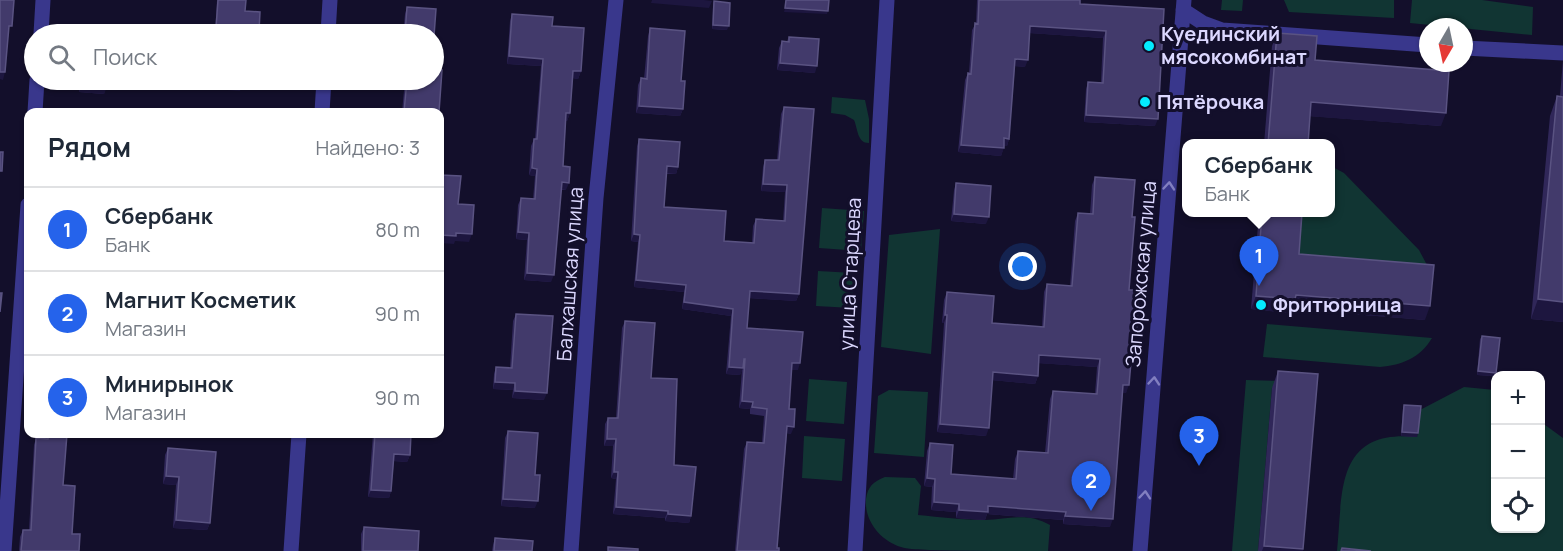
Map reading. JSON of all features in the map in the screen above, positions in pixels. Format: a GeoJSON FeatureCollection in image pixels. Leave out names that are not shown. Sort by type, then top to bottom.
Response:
{"type":"FeatureCollection","features":[{"type":"Feature","properties":{"kind":"street"},"geometry":{"type":"LineString","coordinates":[[42,24],[43,0]]}},
{"type":"Feature","properties":{"kind":"street"},"geometry":{"type":"LineString","coordinates":[[329,24],[330,0]]}},
{"type":"Feature","properties":{"kind":"street","name":"Балхашская улица"},"geometry":{"type":"LineString","coordinates":[[571,551],[596,198],[616,0]]}},
{"type":"Feature","properties":{"kind":"street","name":"улица Старцева"},"geometry":{"type":"LineString","coordinates":[[855,551],[887,0]]}},
{"type":"Feature","properties":{"kind":"street"},"geometry":{"type":"LineString","coordinates":[[1184,5],[1203,23],[1222,30],[1419,44]]}},
{"type":"Feature","properties":{"kind":"street","name":"Запорожская улица"},"geometry":{"type":"LineString","coordinates":[[1140,551],[1184,5]]}},
{"type":"Feature","properties":{"kind":"street"},"geometry":{"type":"LineString","coordinates":[[1473,48],[1563,53]]}},
{"type":"Feature","properties":{"kind":"street"},"geometry":{"type":"LineString","coordinates":[[35,108],[37,90]]}},
{"type":"Feature","properties":{"kind":"street"},"geometry":{"type":"LineString","coordinates":[[322,108],[323,90]]}},
{"type":"Feature","properties":{"kind":"street"},"geometry":{"type":"LineString","coordinates":[[4,551],[24,263]]}},
{"type":"Feature","properties":{"kind":"street"},"geometry":{"type":"LineString","coordinates":[[291,551],[299,438]]}},
{"type":"Feature","properties":{"kind":"green space"},"geometry":{"type":"Polygon","coordinates":[[[1222,0],[1243,0],[1242,11],[1221,10],[1222,0]]]}},
{"type":"Feature","properties":{"kind":"green space"},"geometry":{"type":"Polygon","coordinates":[[[1284,0],[1394,0],[1394,18],[1289,12],[1284,0]]]}},
{"type":"Feature","properties":{"kind":"green space"},"geometry":{"type":"Polygon","coordinates":[[[1412,0],[1482,0],[1533,7],[1532,35],[1473,29],[1473,18],[1419,18],[1419,24],[1410,23],[1412,0]]]}},
{"type":"Feature","properties":{"kind":"green space"},"geometry":{"type":"Polygon","coordinates":[[[832,97],[865,100],[869,119],[869,143],[860,138],[854,120],[845,115],[831,113],[832,97]]]}},
{"type":"Feature","properties":{"kind":"green space"},"geometry":{"type":"Polygon","coordinates":[[[1335,168],[1344,173],[1419,250],[1427,265],[1294,268],[1299,217],[1335,217],[1335,168]]]}},
{"type":"Feature","properties":{"kind":"green space"},"geometry":{"type":"Polygon","coordinates":[[[822,208],[864,211],[861,251],[819,248],[822,208]]]}},
{"type":"Feature","properties":{"kind":"green space"},"geometry":{"type":"Polygon","coordinates":[[[940,229],[931,354],[881,347],[889,235],[940,229]]]}},
{"type":"Feature","properties":{"kind":"green space"},"geometry":{"type":"Polygon","coordinates":[[[818,271],[854,273],[852,308],[816,306],[818,271]]]}},
{"type":"Feature","properties":{"kind":"green space"},"geometry":{"type":"Polygon","coordinates":[[[1267,324],[1432,338],[1422,351],[1410,359],[1380,367],[1263,357],[1267,324]]]}},
{"type":"Feature","properties":{"kind":"green space"},"geometry":{"type":"Polygon","coordinates":[[[809,379],[847,382],[844,424],[806,421],[809,379]]]}},
{"type":"Feature","properties":{"kind":"green space"},"geometry":{"type":"Polygon","coordinates":[[[1246,380],[1284,381],[1272,388],[1258,551],[1232,551],[1246,380]]]}},
{"type":"Feature","properties":{"kind":"green space"},"geometry":{"type":"Polygon","coordinates":[[[1464,387],[1491,390],[1491,533],[1545,533],[1545,425],[1563,438],[1563,551],[1337,551],[1343,486],[1357,454],[1371,443],[1390,437],[1417,437],[1420,410],[1464,387]]]}},
{"type":"Feature","properties":{"kind":"green space"},"geometry":{"type":"Polygon","coordinates":[[[889,390],[928,392],[924,457],[874,453],[878,396],[889,390]]]}},
{"type":"Feature","properties":{"kind":"green space"},"geometry":{"type":"Polygon","coordinates":[[[804,436],[845,439],[842,481],[802,478],[804,436]]]}},
{"type":"Feature","properties":{"kind":"green space"},"geometry":{"type":"Polygon","coordinates":[[[885,477],[915,478],[921,486],[918,515],[977,520],[1026,517],[1042,521],[1050,525],[1048,551],[929,550],[908,549],[894,544],[875,529],[866,507],[868,491],[874,483],[885,477]]]}},
{"type":"Feature","properties":{"kind":"building"},"geometry":{"type":"Polygon","coordinates":[[[0,0],[14,0],[5,72],[0,72],[0,0]]]}},
{"type":"Feature","properties":{"kind":"building"},"geometry":{"type":"Polygon","coordinates":[[[218,0],[246,0],[245,11],[260,12],[259,24],[216,24],[218,0]]]}},
{"type":"Feature","properties":{"kind":"building"},"geometry":{"type":"Polygon","coordinates":[[[786,0],[829,0],[828,11],[785,8],[786,0]]]}},
{"type":"Feature","properties":{"kind":"building"},"geometry":{"type":"Polygon","coordinates":[[[979,0],[1080,0],[1080,4],[1164,9],[1158,119],[1086,115],[1088,82],[1103,83],[1106,31],[1030,26],[1028,60],[1015,59],[1009,139],[1004,138],[1004,148],[961,145],[968,73],[971,74],[975,23],[978,24],[979,0]]]}},
{"type":"Feature","properties":{"kind":"building"},"geometry":{"type":"Polygon","coordinates":[[[714,1],[730,3],[729,26],[713,25],[714,1]]]}},
{"type":"Feature","properties":{"kind":"building"},"geometry":{"type":"Polygon","coordinates":[[[407,7],[436,9],[435,24],[406,24],[407,7]]]}},
{"type":"Feature","properties":{"kind":"building"},"geometry":{"type":"Polygon","coordinates":[[[512,14],[553,17],[552,26],[584,28],[581,71],[573,71],[570,113],[566,113],[563,166],[570,167],[569,183],[562,182],[554,275],[527,273],[529,233],[518,232],[521,198],[535,199],[537,169],[532,168],[534,139],[537,139],[543,59],[509,56],[512,14]]]}},
{"type":"Feature","properties":{"kind":"building"},"geometry":{"type":"Polygon","coordinates":[[[650,28],[685,31],[681,81],[685,81],[683,109],[639,106],[641,78],[647,79],[650,28]]]}},
{"type":"Feature","properties":{"kind":"building"},"geometry":{"type":"Polygon","coordinates":[[[1277,33],[1317,36],[1315,60],[1419,69],[1419,72],[1449,72],[1446,113],[1311,102],[1308,139],[1268,139],[1277,33]]]}},
{"type":"Feature","properties":{"kind":"building"},"geometry":{"type":"Polygon","coordinates":[[[789,37],[819,39],[817,66],[780,63],[782,41],[789,42],[789,37]]]}},
{"type":"Feature","properties":{"kind":"building"},"geometry":{"type":"Polygon","coordinates":[[[406,90],[441,90],[439,108],[404,108],[406,90]]]}},
{"type":"Feature","properties":{"kind":"building"},"geometry":{"type":"Polygon","coordinates":[[[1557,96],[1563,97],[1563,302],[1538,299],[1557,96]]]}},
{"type":"Feature","properties":{"kind":"building"},"geometry":{"type":"Polygon","coordinates":[[[784,107],[814,109],[799,294],[750,291],[747,328],[803,332],[800,363],[792,363],[789,409],[795,409],[794,427],[787,426],[777,548],[779,551],[737,551],[747,442],[764,443],[767,409],[752,407],[753,402],[742,401],[745,359],[743,368],[729,367],[733,309],[684,302],[686,285],[636,280],[640,235],[634,234],[639,139],[680,142],[678,167],[667,166],[664,207],[726,211],[724,241],[754,243],[756,219],[785,221],[787,185],[763,184],[765,160],[779,160],[784,107]]]}},
{"type":"Feature","properties":{"kind":"building"},"geometry":{"type":"Polygon","coordinates":[[[0,152],[3,152],[2,171],[0,171],[0,152]]]}},
{"type":"Feature","properties":{"kind":"building"},"geometry":{"type":"Polygon","coordinates":[[[444,175],[461,176],[458,204],[474,205],[472,234],[456,233],[456,236],[444,235],[444,175]]]}},
{"type":"Feature","properties":{"kind":"building"},"geometry":{"type":"Polygon","coordinates":[[[1095,177],[1135,180],[1132,217],[1135,217],[1129,290],[1139,290],[1136,339],[1133,339],[1129,385],[1123,385],[1113,519],[1065,516],[1066,512],[988,506],[988,512],[959,510],[959,504],[934,502],[935,479],[927,478],[930,443],[953,445],[951,474],[1016,479],[1018,451],[1048,453],[1053,391],[1097,394],[1100,359],[1039,355],[1038,376],[993,372],[989,428],[940,424],[947,292],[994,296],[992,323],[1044,327],[1047,284],[1072,286],[1078,213],[1093,214],[1095,177]]]}},
{"type":"Feature","properties":{"kind":"building"},"geometry":{"type":"Polygon","coordinates":[[[956,183],[991,186],[989,217],[954,214],[956,183]]]}},
{"type":"Feature","properties":{"kind":"building"},"geometry":{"type":"Polygon","coordinates":[[[1262,217],[1302,217],[1299,254],[1434,265],[1430,306],[1296,295],[1295,299],[1256,296],[1262,217]]]}},
{"type":"Feature","properties":{"kind":"building"},"geometry":{"type":"Polygon","coordinates":[[[516,314],[553,316],[547,393],[515,391],[515,383],[495,382],[496,367],[512,368],[516,314]]]}},
{"type":"Feature","properties":{"kind":"building"},"geometry":{"type":"Polygon","coordinates":[[[625,321],[655,323],[651,378],[677,379],[674,465],[696,467],[691,516],[668,514],[668,511],[616,507],[618,472],[614,472],[616,439],[607,439],[608,418],[618,418],[625,321]]]}},
{"type":"Feature","properties":{"kind":"building"},"geometry":{"type":"Polygon","coordinates":[[[1482,336],[1500,338],[1496,371],[1478,371],[1482,336]]]}},
{"type":"Feature","properties":{"kind":"building"},"geometry":{"type":"Polygon","coordinates":[[[1278,371],[1318,374],[1303,549],[1264,546],[1278,371]]]}},
{"type":"Feature","properties":{"kind":"building"},"geometry":{"type":"Polygon","coordinates":[[[1404,405],[1421,406],[1418,433],[1402,432],[1404,405]]]}},
{"type":"Feature","properties":{"kind":"building"},"geometry":{"type":"Polygon","coordinates":[[[508,431],[538,433],[535,475],[540,475],[538,501],[503,499],[508,431]]]}},
{"type":"Feature","properties":{"kind":"building"},"geometry":{"type":"Polygon","coordinates":[[[36,438],[67,438],[63,485],[75,486],[72,534],[80,534],[79,551],[21,551],[23,530],[31,530],[36,438]]]}},
{"type":"Feature","properties":{"kind":"building"},"geometry":{"type":"Polygon","coordinates":[[[375,438],[411,438],[410,455],[394,454],[391,491],[371,490],[375,438]]]}},
{"type":"Feature","properties":{"kind":"building"},"geometry":{"type":"Polygon","coordinates":[[[168,448],[216,452],[210,523],[176,520],[179,477],[166,476],[168,448]]]}},
{"type":"Feature","properties":{"kind":"building"},"geometry":{"type":"Polygon","coordinates":[[[364,527],[419,531],[418,551],[363,551],[364,527]]]}},
{"type":"Feature","properties":{"kind":"building"},"geometry":{"type":"Polygon","coordinates":[[[495,538],[533,541],[532,551],[494,551],[495,538]]]}},
{"type":"Feature","properties":{"kind":"building"},"geometry":{"type":"Polygon","coordinates":[[[608,547],[638,549],[638,551],[608,551],[608,547]]]}},
{"type":"Feature","properties":{"kind":"building"},"geometry":{"type":"Polygon","coordinates":[[[1342,548],[1371,551],[1341,551],[1342,548]]]}},
{"type":"Feature","properties":{"kind":"place","name":"Куединский мясокомбинат"},"geometry":{"type":"Point","coordinates":[1149,46]}},
{"type":"Feature","properties":{"kind":"place","name":"Пятёрочка"},"geometry":{"type":"Point","coordinates":[1145,102]}},
{"type":"Feature","properties":{"kind":"place","name":"Сбербанк"},"geometry":{"type":"Point","coordinates":[1259,286]}},
{"type":"Feature","properties":{"kind":"place","name":"Фритюрница"},"geometry":{"type":"Point","coordinates":[1261,305]}},
{"type":"Feature","properties":{"kind":"place","name":"Минирынок"},"geometry":{"type":"Point","coordinates":[1199,466]}},
{"type":"Feature","properties":{"kind":"place","name":"Магнит Косметик"},"geometry":{"type":"Point","coordinates":[1091,511]}}]}
